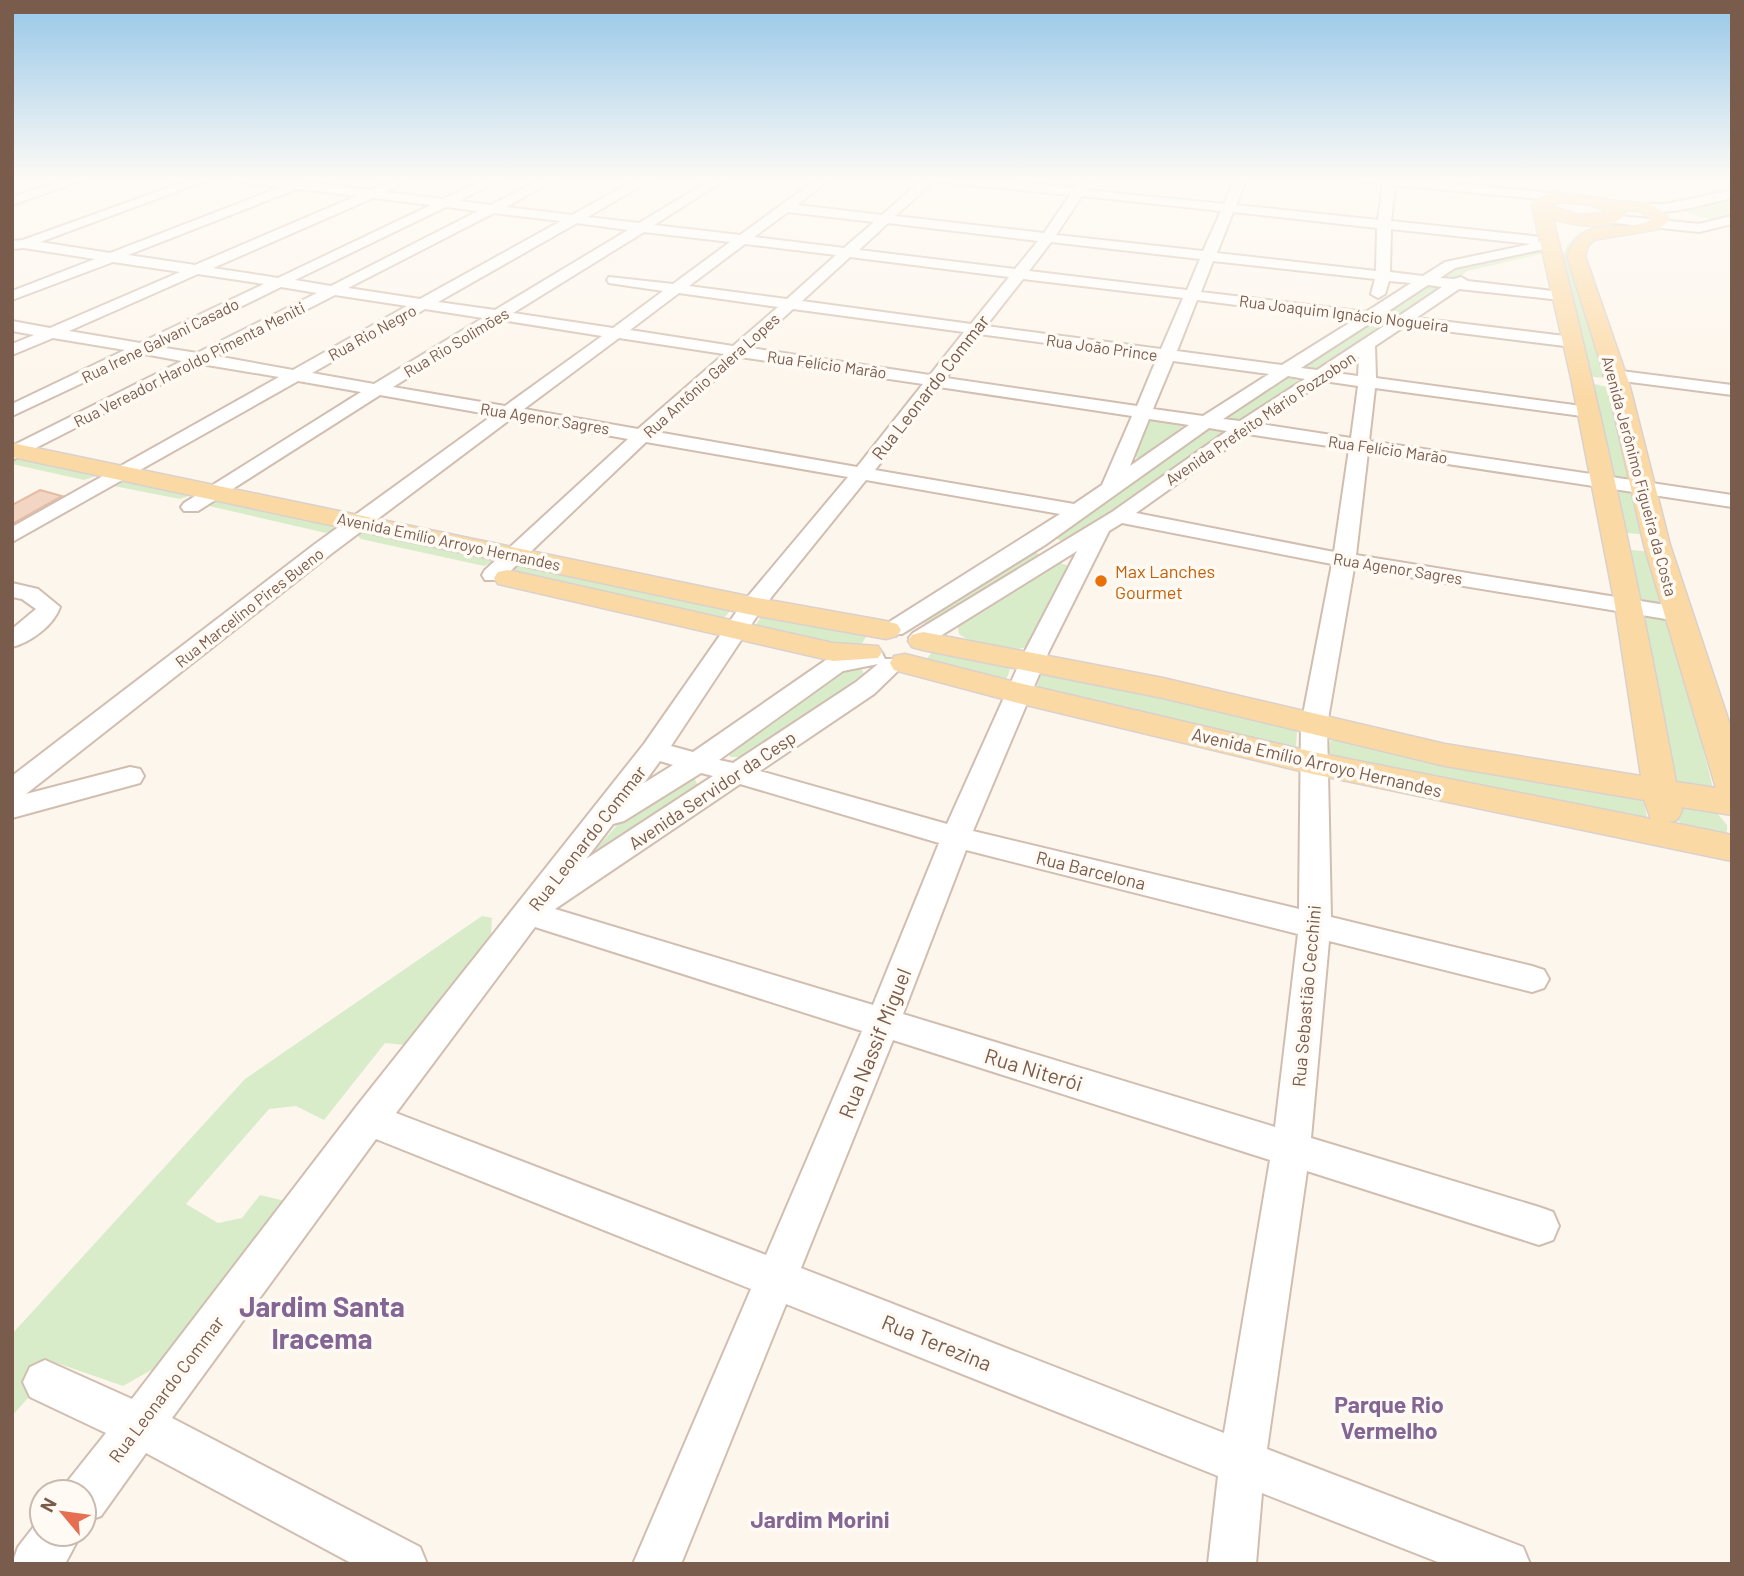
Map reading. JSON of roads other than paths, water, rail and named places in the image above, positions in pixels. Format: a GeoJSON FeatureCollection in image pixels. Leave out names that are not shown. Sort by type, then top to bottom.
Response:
{"type":"FeatureCollection","features":[{"type":"Feature","properties":{"kind":"main road","name":"Avenida Jerônimo Figueira da Costa"},"geometry":{"type":"LineString","coordinates":[[1551,252],[1582,378],[1629,605],[1668,834]]}},
{"type":"Feature","properties":{"kind":"main road","name":"Avenida Jerônimo Figueira da Costa"},"geometry":{"type":"LineString","coordinates":[[1577,252],[1616,379],[1642,487],[1678,614],[1732,785]]}},
{"type":"Feature","properties":{"kind":"main road"},"geometry":{"type":"LineString","coordinates":[[1582,378],[1616,379]]}},
{"type":"Feature","properties":{"kind":"main road","name":"Avenida Emílio Arroyo Hernandes"},"geometry":{"type":"LineString","coordinates":[[14,456],[121,472],[203,500]]}},
{"type":"Feature","properties":{"kind":"main road","name":"Avenida Emílio Arroyo Hernandes"},"geometry":{"type":"LineString","coordinates":[[14,456],[97,487],[203,500],[350,530],[515,555],[744,617],[833,652],[895,647],[1025,678],[1313,762],[1732,848]]}},
{"type":"Feature","properties":{"kind":"main road","name":"Avenida Emílio Arroyo Hernandes"},"geometry":{"type":"LineString","coordinates":[[350,530],[493,575],[744,617]]}},
{"type":"Feature","properties":{"kind":"main road","name":"Avenida Emílio Arroyo Hernandes"},"geometry":{"type":"LineString","coordinates":[[1025,678],[1163,688],[1445,755],[1732,803]]}},
{"type":"Feature","properties":{"kind":"street","name":"Rua Felício Marão"},"geometry":{"type":"LineString","coordinates":[[71,252],[1732,500]]}},
{"type":"Feature","properties":{"kind":"street"},"geometry":{"type":"LineString","coordinates":[[12,296],[126,252]]}},
{"type":"Feature","properties":{"kind":"street"},"geometry":{"type":"LineString","coordinates":[[12,350],[241,252]]}},
{"type":"Feature","properties":{"kind":"street","name":"Rua Irene Galvani Casado"},"geometry":{"type":"LineString","coordinates":[[12,411],[344,252]]}},
{"type":"Feature","properties":{"kind":"street","name":"Rua Vereador Haroldo Pimenta Meniti"},"geometry":{"type":"LineString","coordinates":[[14,456],[196,359],[409,252]]}},
{"type":"Feature","properties":{"kind":"street","name":"Rua Rio Negro"},"geometry":{"type":"LineString","coordinates":[[12,536],[121,472],[517,252]]}},
{"type":"Feature","properties":{"kind":"street","name":"Rua Rio Solimões"},"geometry":{"type":"LineString","coordinates":[[203,500],[376,390],[604,252]]}},
{"type":"Feature","properties":{"kind":"street","name":"Rua Marcelino Pires Bueno"},"geometry":{"type":"LineString","coordinates":[[12,791],[350,530],[728,252]]}},
{"type":"Feature","properties":{"kind":"street","name":"Rua Joaquim Ignácio Nogueira"},"geometry":{"type":"LineString","coordinates":[[837,252],[1192,295],[1369,331],[1404,321],[1573,342]]}},
{"type":"Feature","properties":{"kind":"street","name":"Rua Leonardo Commar"},"geometry":{"type":"LineString","coordinates":[[98,1480],[369,1119],[654,750],[744,617],[862,473],[1036,252]]}},
{"type":"Feature","properties":{"kind":"street"},"geometry":{"type":"LineString","coordinates":[[1163,252],[1562,296]]}},
{"type":"Feature","properties":{"kind":"street"},"geometry":{"type":"LineString","coordinates":[[1112,486],[1209,252]]}},
{"type":"Feature","properties":{"kind":"street","name":"Rua Sebastião Cecchini"},"geometry":{"type":"LineString","coordinates":[[1232,1564],[1242,1464],[1292,1150],[1315,925],[1314,724],[1344,560],[1367,384],[1369,331],[1383,276],[1383,252]]}},
{"type":"Feature","properties":{"kind":"street","name":"Avenida Prefeito Mário Pozzobon"},"geometry":{"type":"LineString","coordinates":[[895,647],[1089,533],[1319,378],[1425,281],[1450,265],[1541,252]]}},
{"type":"Feature","properties":{"kind":"street","name":"Avenida Prefeito Mário Pozzobon"},"geometry":{"type":"LineString","coordinates":[[1089,533],[1112,486],[1284,373],[1369,331],[1404,321],[1475,272],[1546,252]]}},
{"type":"Feature","properties":{"kind":"street","name":"Rua Antônio Galera Lopes"},"geometry":{"type":"LineString","coordinates":[[493,575],[643,435],[849,253]]}},
{"type":"Feature","properties":{"kind":"street","name":"Rua João Prince"},"geometry":{"type":"LineString","coordinates":[[614,280],[1319,378],[1589,412]]}},
{"type":"Feature","properties":{"kind":"street","name":"Rua Agenor Sagres"},"geometry":{"type":"LineString","coordinates":[[12,326],[862,473],[1089,533],[1344,560],[1678,614]]}},
{"type":"Feature","properties":{"kind":"street"},"geometry":{"type":"LineString","coordinates":[[1616,379],[1732,390]]}},
{"type":"Feature","properties":{"kind":"street"},"geometry":{"type":"LineString","coordinates":[[1037,540],[1089,533]]}},
{"type":"Feature","properties":{"kind":"street","name":"Avenida Prefeito Mário Pozzobon"},"geometry":{"type":"LineString","coordinates":[[895,647],[1037,540],[1089,533]]}},
{"type":"Feature","properties":{"kind":"street","name":"Rua Nassif Miguel"},"geometry":{"type":"LineString","coordinates":[[657,1564],[883,1022],[956,837],[1089,533]]}},
{"type":"Feature","properties":{"kind":"street"},"geometry":{"type":"LineString","coordinates":[[12,590],[30,594],[48,607],[44,616],[12,640]]}},
{"type":"Feature","properties":{"kind":"street","name":"Avenida Servidor da Cesp"},"geometry":{"type":"LineString","coordinates":[[598,824],[696,763],[835,666],[895,647]]}},
{"type":"Feature","properties":{"kind":"street","name":"Avenida Servidor da Cesp"},"geometry":{"type":"LineString","coordinates":[[529,913],[879,677],[895,647]]}},
{"type":"Feature","properties":{"kind":"street","name":"Rua Barcelona"},"geometry":{"type":"LineString","coordinates":[[654,750],[956,837],[1532,979]]}},
{"type":"Feature","properties":{"kind":"street"},"geometry":{"type":"LineString","coordinates":[[12,808],[130,776]]}},
{"type":"Feature","properties":{"kind":"street","name":"Rua Niterói"},"geometry":{"type":"LineString","coordinates":[[529,913],[1539,1226]]}},
{"type":"Feature","properties":{"kind":"street","name":"Rua Terezina"},"geometry":{"type":"LineString","coordinates":[[369,1119],[1242,1464],[1506,1564]]}},
{"type":"Feature","properties":{"kind":"street"},"geometry":{"type":"LineString","coordinates":[[45,1382],[139,1425],[403,1564]]}},
{"type":"Feature","properties":{"kind":"street"},"geometry":{"type":"LineString","coordinates":[[35,1564],[47,1548]]}},
{"type":"Feature","properties":{"kind":"place","name":"Max Lanches Gourmet"},"geometry":{"type":"Point","coordinates":[1101,581]}},
{"type":"Feature","properties":{"kind":"district","name":"Jardim Santa Iracema"},"geometry":{"type":"Point","coordinates":[322,1322]}},
{"type":"Feature","properties":{"kind":"district","name":"Parque Rio Vermelho"},"geometry":{"type":"Point","coordinates":[1389,1417]}},
{"type":"Feature","properties":{"kind":"district","name":"Jardim Morini"},"geometry":{"type":"Point","coordinates":[820,1519]}}]}
